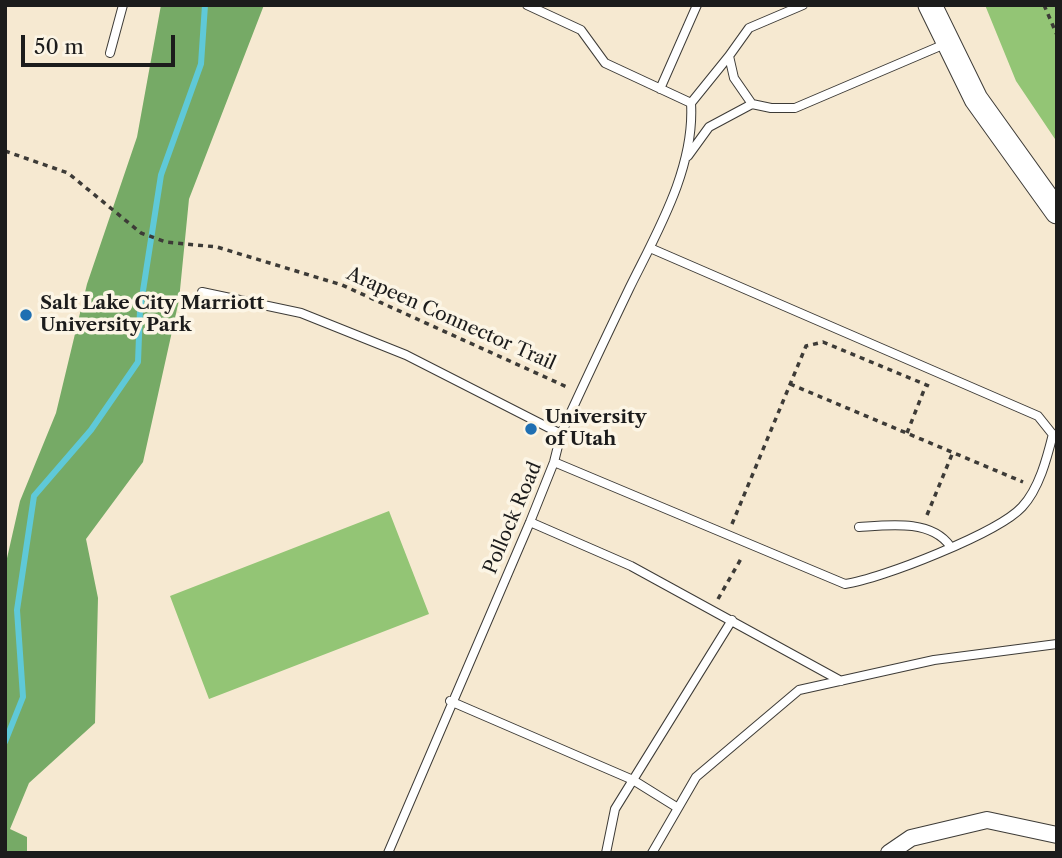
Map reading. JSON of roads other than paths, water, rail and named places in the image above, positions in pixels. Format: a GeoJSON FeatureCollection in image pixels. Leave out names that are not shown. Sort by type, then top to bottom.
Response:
{"type":"FeatureCollection","features":[{"type":"Feature","properties":{"kind":"main road"},"geometry":{"type":"LineString","coordinates":[[930,5],[976,99],[1057,212]]}},
{"type":"Feature","properties":{"kind":"main road"},"geometry":{"type":"LineString","coordinates":[[947,5],[950,42]]}},
{"type":"Feature","properties":{"kind":"street"},"geometry":{"type":"LineString","coordinates":[[889,853],[911,838],[987,820],[1057,835]]}},
{"type":"Feature","properties":{"kind":"lane"},"geometry":{"type":"LineString","coordinates":[[110,53],[123,5]]}},
{"type":"Feature","properties":{"kind":"lane"},"geometry":{"type":"LineString","coordinates":[[527,5],[581,30],[605,63],[691,103]]}},
{"type":"Feature","properties":{"kind":"lane"},"geometry":{"type":"LineString","coordinates":[[660,89],[697,5]]}},
{"type":"Feature","properties":{"kind":"lane"},"geometry":{"type":"LineString","coordinates":[[686,159],[692,122],[691,103],[749,28],[803,5]]}},
{"type":"Feature","properties":{"kind":"lane"},"geometry":{"type":"LineString","coordinates":[[686,159],[709,127],[752,104],[771,108],[795,108],[950,42]]}},
{"type":"Feature","properties":{"kind":"lane"},"geometry":{"type":"LineString","coordinates":[[729,56],[734,78],[752,104]]}},
{"type":"Feature","properties":{"kind":"lane","name":"Pollock Road"},"geometry":{"type":"LineString","coordinates":[[388,853],[450,701],[530,522],[554,462],[561,434],[650,248],[686,159]]}},
{"type":"Feature","properties":{"kind":"lane"},"geometry":{"type":"LineString","coordinates":[[554,462],[845,584],[862,582],[1002,522],[1024,505],[1046,461],[1055,436],[1038,416],[650,248]]}},
{"type":"Feature","properties":{"kind":"lane"},"geometry":{"type":"LineString","coordinates":[[202,292],[301,313],[406,355],[561,434]]}},
{"type":"Feature","properties":{"kind":"lane"},"geometry":{"type":"LineString","coordinates":[[530,522],[631,566],[841,681]]}},
{"type":"Feature","properties":{"kind":"lane"},"geometry":{"type":"LineString","coordinates":[[859,527],[904,524],[943,537],[950,546]]}},
{"type":"Feature","properties":{"kind":"lane"},"geometry":{"type":"LineString","coordinates":[[606,853],[615,808],[732,620]]}},
{"type":"Feature","properties":{"kind":"lane"},"geometry":{"type":"LineString","coordinates":[[652,853],[696,777],[799,690],[934,660],[1057,644]]}},
{"type":"Feature","properties":{"kind":"lane"},"geometry":{"type":"LineString","coordinates":[[450,701],[633,780],[678,808]]}},
{"type":"Feature","properties":{"kind":"waterway"},"geometry":{"type":"LineString","coordinates":[[5,742],[23,697],[17,610],[34,496],[91,430],[138,362],[140,310],[161,175],[201,64],[205,5]]}},
{"type":"Feature","properties":{"kind":"place","name":"Salt Lake City Marriott University Park"},"geometry":{"type":"Point","coordinates":[26,315]}},
{"type":"Feature","properties":{"kind":"place","name":"University of Utah"},"geometry":{"type":"Point","coordinates":[531,429]}}]}
